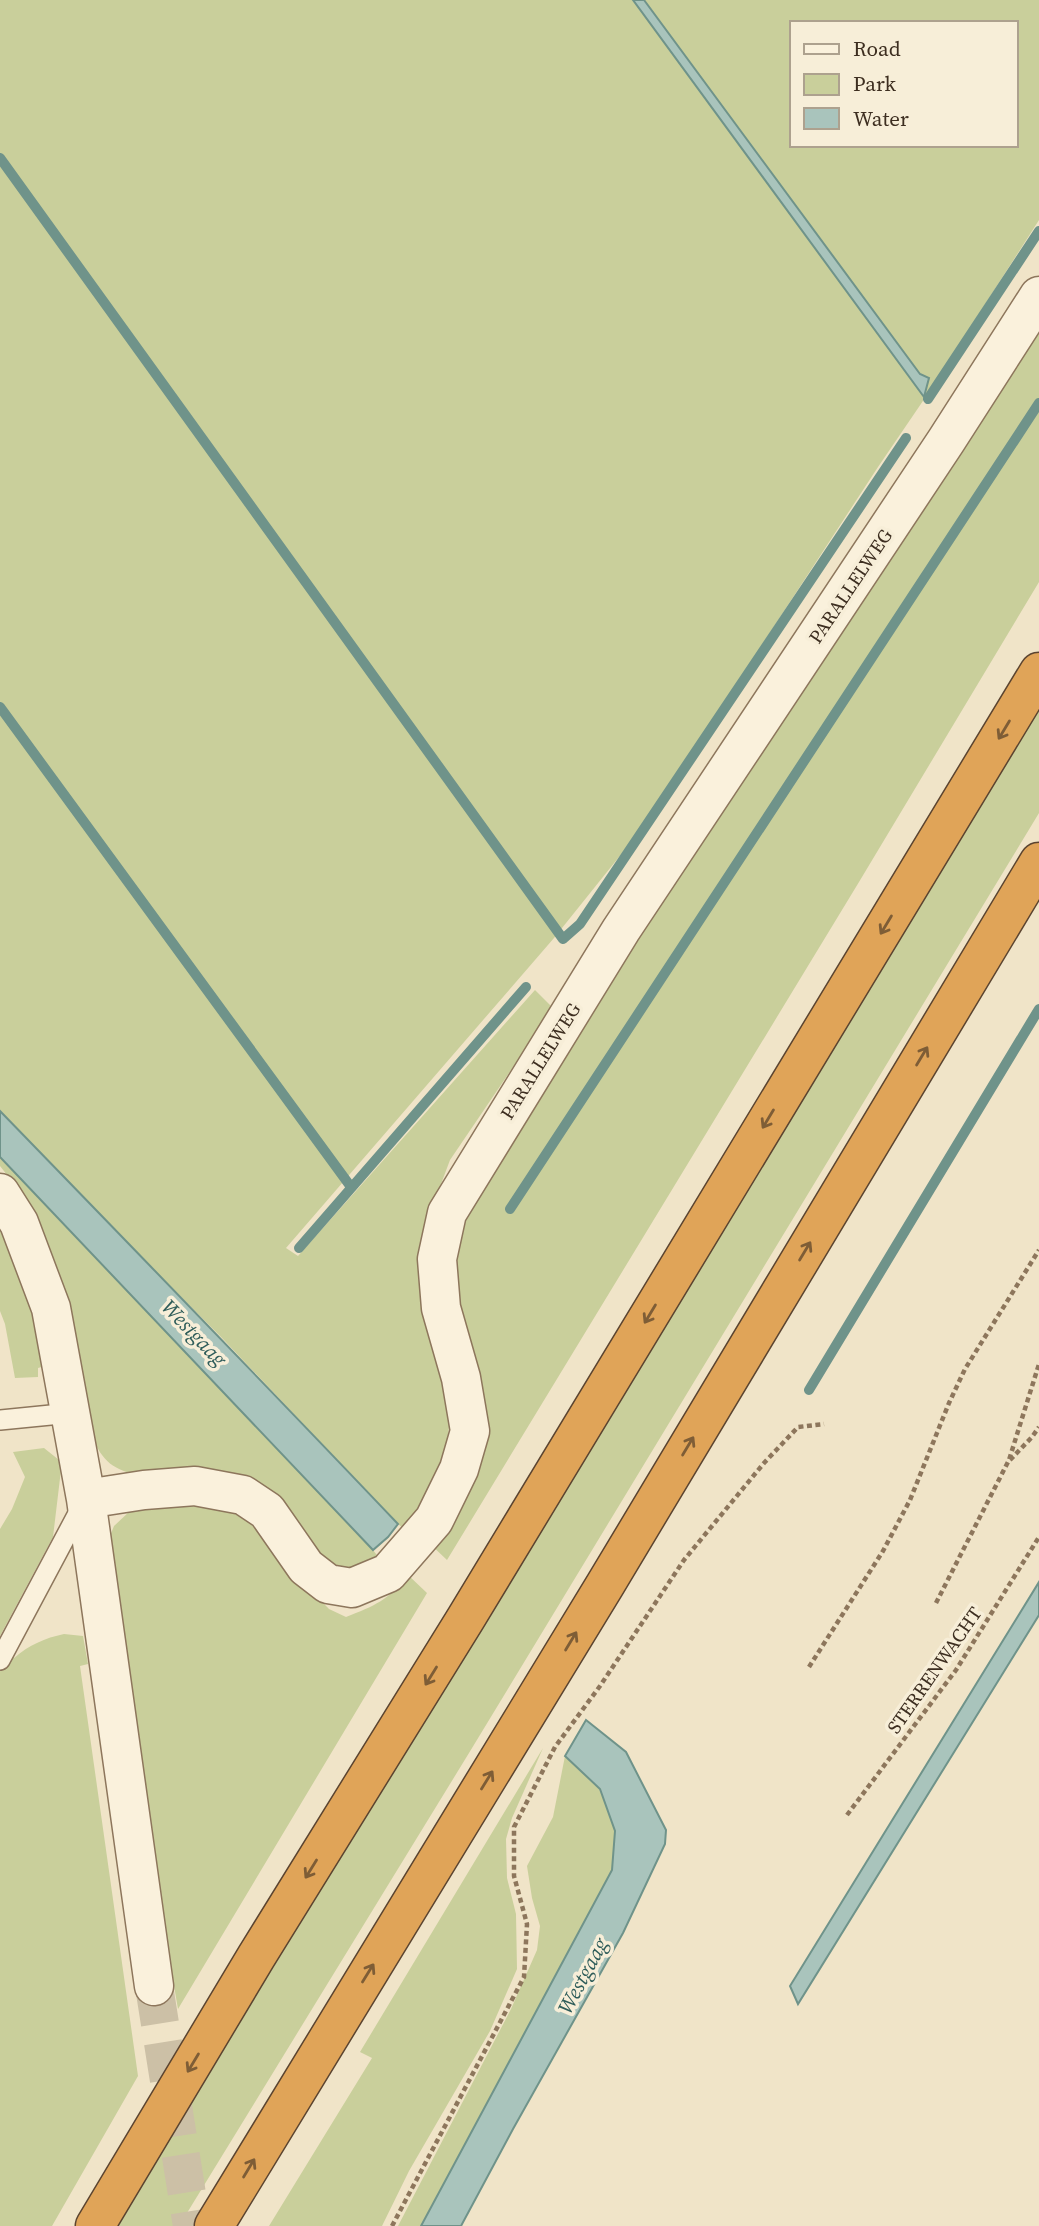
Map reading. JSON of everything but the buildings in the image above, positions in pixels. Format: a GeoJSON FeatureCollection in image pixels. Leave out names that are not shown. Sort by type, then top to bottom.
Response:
{"type":"FeatureCollection","features":[{"type":"Feature","properties":{"kind":"highway"},"geometry":{"type":"LineString","coordinates":[[95,2226],[1039,672]]}},
{"type":"Feature","properties":{"kind":"highway"},"geometry":{"type":"LineString","coordinates":[[214,2226],[591,1608],[1039,862]]}},
{"type":"Feature","properties":{"kind":"street","name":"PARALLELWEG"},"geometry":{"type":"LineString","coordinates":[[86,1499],[195,1486],[243,1495],[267,1511],[306,1567],[328,1584],[352,1588],[388,1573],[435,1520],[459,1469],[470,1431],[461,1378],[441,1308],[438,1259],[447,1213],[621,930],[939,453],[1039,296]]}},
{"type":"Feature","properties":{"kind":"street"},"geometry":{"type":"LineString","coordinates":[[0,1193],[19,1223],[51,1308],[86,1499],[154,1986]]}},
{"type":"Feature","properties":{"kind":"lane"},"geometry":{"type":"LineString","coordinates":[[0,1420],[71,1413]]}},
{"type":"Feature","properties":{"kind":"lane"},"geometry":{"type":"LineString","coordinates":[[0,1660],[86,1499]]}},
{"type":"Feature","properties":{"kind":"path"},"geometry":{"type":"LineString","coordinates":[[809,1667],[883,1551],[910,1500],[948,1403],[965,1369],[1039,1250]]}},
{"type":"Feature","properties":{"kind":"path"},"geometry":{"type":"LineString","coordinates":[[936,1603],[1010,1460],[1039,1364]]}},
{"type":"Feature","properties":{"kind":"path"},"geometry":{"type":"LineString","coordinates":[[392,2226],[524,1977],[527,1924],[514,1876],[514,1827],[555,1747],[600,1686],[684,1560],[764,1463],[798,1427],[824,1424]]}},
{"type":"Feature","properties":{"kind":"path"},"geometry":{"type":"LineString","coordinates":[[1010,1460],[1039,1427]]}},
{"type":"Feature","properties":{"kind":"path"},"geometry":{"type":"LineString","coordinates":[[1032,1437],[1039,1441]]}},
{"type":"Feature","properties":{"kind":"path","name":"STERRENWACHT"},"geometry":{"type":"LineString","coordinates":[[847,1815],[956,1670],[1039,1537]]}},
{"type":"Feature","properties":{"kind":"green space"},"geometry":{"type":"Polygon","coordinates":[[[0,0],[1039,0],[1039,220],[643,827],[554,938],[286,1248],[298,1256],[535,990],[553,1008],[450,1160],[435,1200],[443,1375],[450,1420],[444,1463],[409,1533],[0,1111],[0,0]]]}},
{"type":"Feature","properties":{"kind":"green space"},"geometry":{"type":"Polygon","coordinates":[[[1039,323],[1039,582],[447,1560],[428,1542],[479,1465],[458,1310],[454,1253],[470,1188],[1039,323]]]}},
{"type":"Feature","properties":{"kind":"green space"},"geometry":{"type":"Polygon","coordinates":[[[1039,707],[1039,813],[469,1753],[179,2226],[112,2226],[1039,707]]]}},
{"type":"Feature","properties":{"kind":"green space"},"geometry":{"type":"Polygon","coordinates":[[[0,1157],[383,1563],[346,1568],[323,1561],[267,1496],[144,1477],[119,1469],[107,1461],[93,1439],[70,1312],[15,1185],[0,1166],[0,1157]]]}},
{"type":"Feature","properties":{"kind":"green space"},"geometry":{"type":"Polygon","coordinates":[[[0,1224],[33,1312],[45,1366],[38,1368],[38,1377],[15,1378],[0,1311],[0,1224]]]}},
{"type":"Feature","properties":{"kind":"green space"},"geometry":{"type":"Polygon","coordinates":[[[44,1448],[59,1460],[61,1470],[53,1537],[0,1636],[0,1529],[12,1509],[25,1477],[13,1452],[44,1448]]]}},
{"type":"Feature","properties":{"kind":"green space"},"geometry":{"type":"Polygon","coordinates":[[[193,1498],[237,1514],[260,1531],[291,1570],[329,1609],[346,1617],[381,1601],[407,1574],[427,1593],[178,2009],[164,1928],[110,1536],[114,1526],[130,1511],[193,1498]]]}},
{"type":"Feature","properties":{"kind":"green space"},"geometry":{"type":"Polygon","coordinates":[[[64,1634],[83,1636],[88,1664],[80,1666],[138,2076],[52,2226],[0,2226],[0,1643],[14,1658],[25,1649],[64,1634]]]}},
{"type":"Feature","properties":{"kind":"green space"},"geometry":{"type":"Polygon","coordinates":[[[543,1748],[512,1818],[506,1839],[507,1878],[516,1914],[517,1969],[490,2031],[409,2171],[382,2226],[269,2226],[372,2058],[360,2052],[543,1748]]]}},
{"type":"Feature","properties":{"kind":"green space"},"geometry":{"type":"Polygon","coordinates":[[[565,1756],[600,1789],[615,1831],[612,1870],[421,2226],[398,2226],[511,2009],[537,1950],[540,1926],[527,1866],[553,1817],[565,1756]]]}},
{"type":"Feature","properties":{"kind":"water"},"geometry":{"type":"Polygon","coordinates":[[[633,0],[644,0],[920,374],[929,378],[924,397],[633,0]]]}},
{"type":"Feature","properties":{"kind":"water","name":"Westgaag"},"geometry":{"type":"Polygon","coordinates":[[[0,1111],[398,1524],[388,1537],[373,1550],[0,1157],[0,1111]]]}},
{"type":"Feature","properties":{"kind":"water"},"geometry":{"type":"Polygon","coordinates":[[[1039,1582],[1039,1615],[798,2004],[790,1986],[1039,1582]]]}},
{"type":"Feature","properties":{"kind":"water","name":"Westgaag"},"geometry":{"type":"Polygon","coordinates":[[[586,1720],[626,1752],[666,1830],[665,1844],[623,1933],[461,2226],[421,2226],[612,1870],[615,1831],[600,1789],[565,1756],[586,1720]]]}},
{"type":"Feature","properties":{"kind":"waterway"},"geometry":{"type":"LineString","coordinates":[[0,158],[563,939],[580,924],[906,438]]}},
{"type":"Feature","properties":{"kind":"waterway"},"geometry":{"type":"LineString","coordinates":[[928,399],[1039,231]]}},
{"type":"Feature","properties":{"kind":"waterway"},"geometry":{"type":"LineString","coordinates":[[510,1209],[1039,403]]}},
{"type":"Feature","properties":{"kind":"waterway"},"geometry":{"type":"LineString","coordinates":[[0,707],[351,1187]]}},
{"type":"Feature","properties":{"kind":"waterway"},"geometry":{"type":"LineString","coordinates":[[299,1248],[526,987]]}},
{"type":"Feature","properties":{"kind":"waterway"},"geometry":{"type":"LineString","coordinates":[[809,1390],[1039,1009]]}},
{"type":"Feature","properties":{"kind":"tunnel"},"geometry":{"type":"LineString","coordinates":[[154,1986],[192,2226]]}}]}
